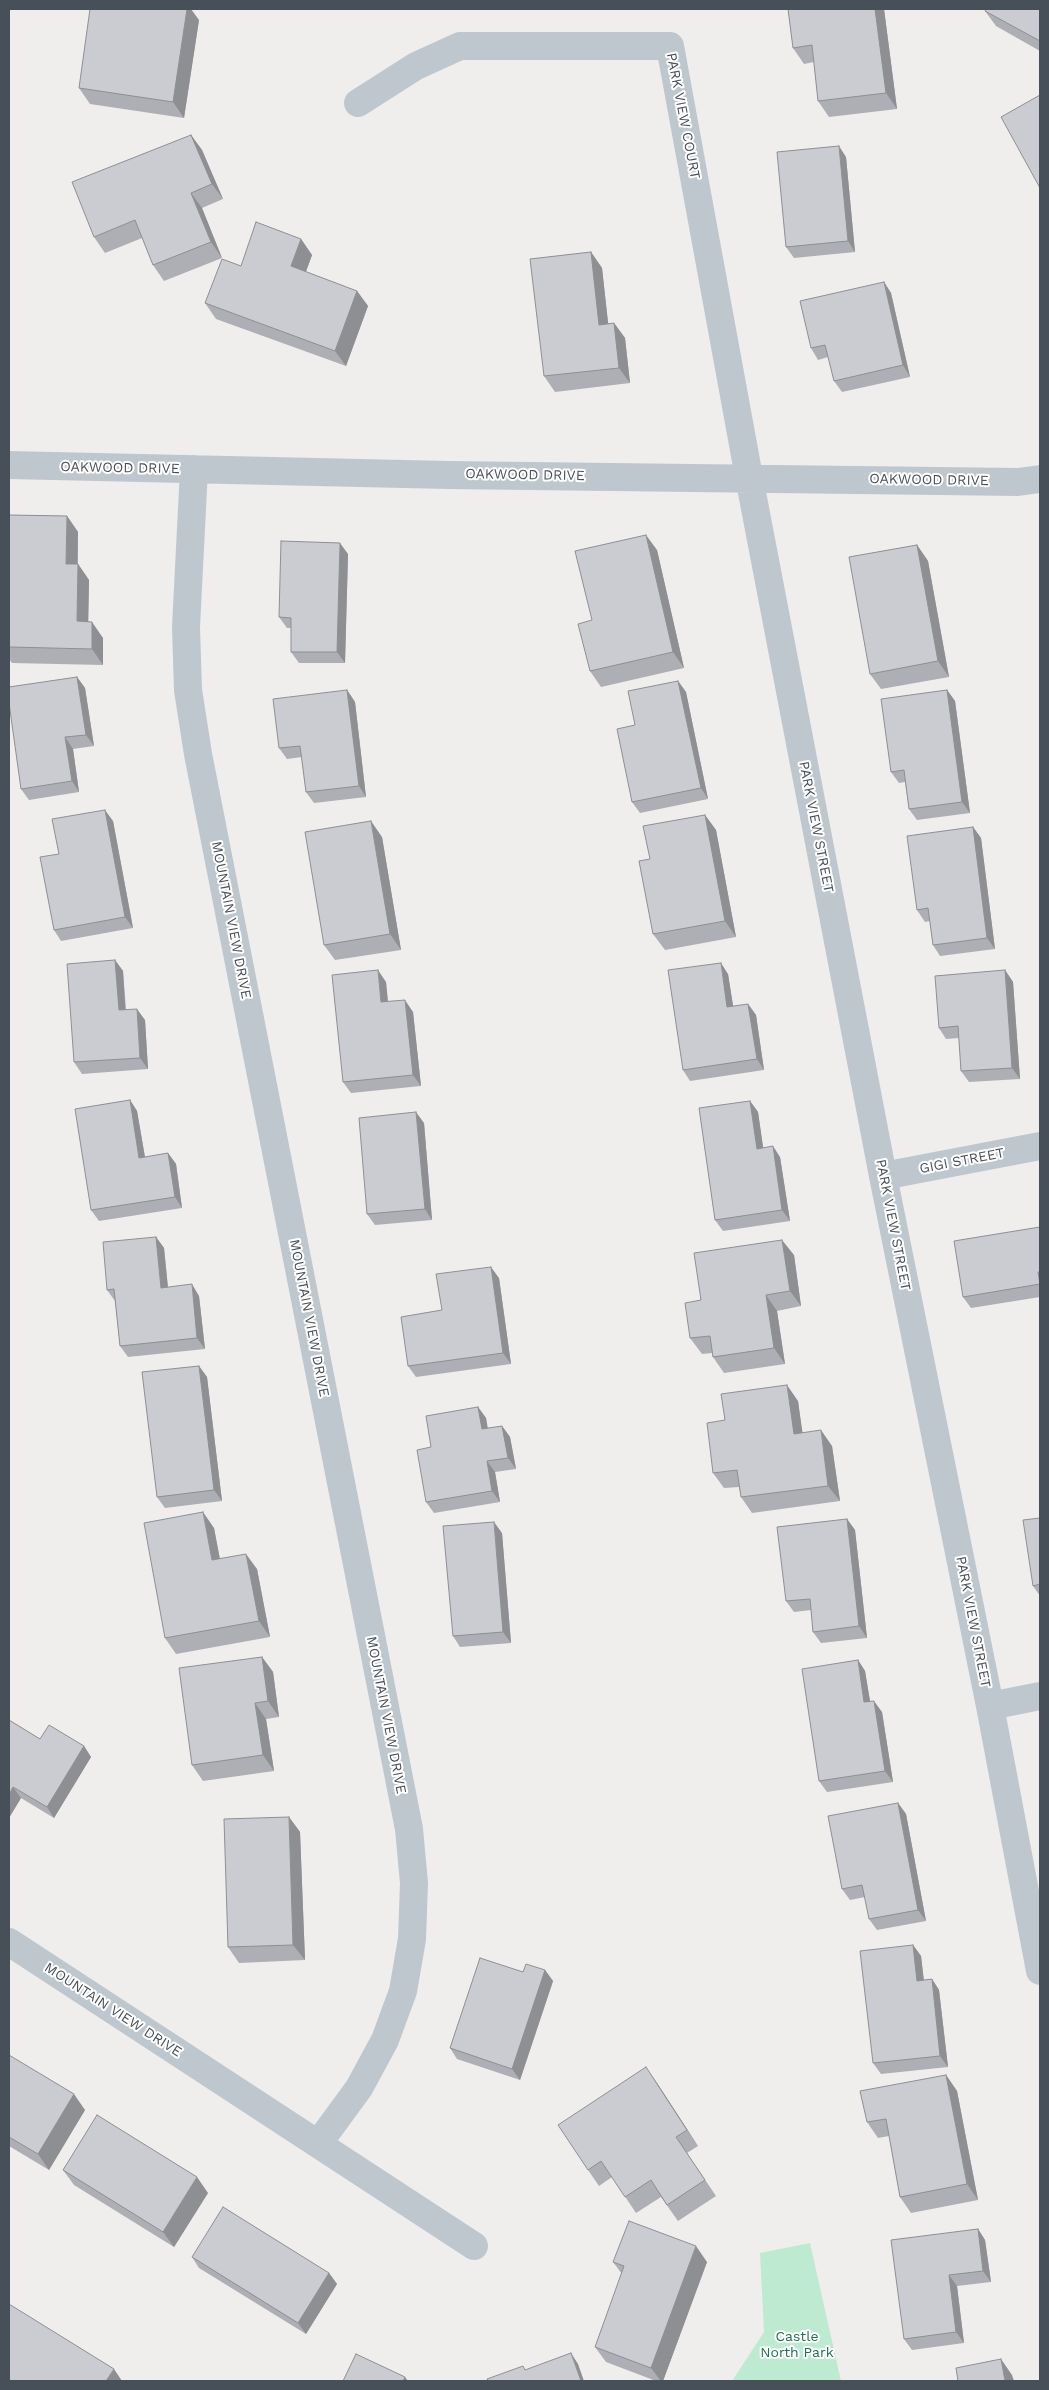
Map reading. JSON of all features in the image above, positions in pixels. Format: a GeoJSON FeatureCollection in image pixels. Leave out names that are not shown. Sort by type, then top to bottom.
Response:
{"type":"FeatureCollection","features":[{"type":"Feature","properties":{"kind":"street","name":"PARK VIEW COURT"},"geometry":{"type":"LineString","coordinates":[[358,103],[416,66],[460,46],[670,46],[749,477]]}},
{"type":"Feature","properties":{"kind":"street","name":"OAKWOOD DRIVE"},"geometry":{"type":"LineString","coordinates":[[9,465],[448,475],[749,477],[1018,482],[1040,480]]}},
{"type":"Feature","properties":{"kind":"street","name":"MOUNTAIN VIEW DRIVE"},"geometry":{"type":"LineString","coordinates":[[194,469],[186,627],[188,690],[200,764],[409,1829],[414,1883],[412,1939],[400,1999],[385,2040],[360,2088],[318,2144]]}},
{"type":"Feature","properties":{"kind":"street","name":"PARK VIEW STREET"},"geometry":{"type":"LineString","coordinates":[[749,477],[883,1176],[990,1706],[1040,1971]]}},
{"type":"Feature","properties":{"kind":"street","name":"GIGI STREET"},"geometry":{"type":"LineString","coordinates":[[883,1176],[1040,1146]]}},
{"type":"Feature","properties":{"kind":"street"},"geometry":{"type":"LineString","coordinates":[[990,1706],[1040,1696]]}},
{"type":"Feature","properties":{"kind":"street","name":"MOUNTAIN VIEW DRIVE"},"geometry":{"type":"LineString","coordinates":[[9,1942],[474,2246]]}},
{"type":"Feature","properties":{"kind":"green space","name":"Castle North Park"},"geometry":{"type":"Polygon","coordinates":[[[810,2243],[841,2381],[732,2381],[764,2332],[760,2253],[810,2243]]]}},
{"type":"Feature","properties":{"kind":"building"},"geometry":{"type":"Polygon","coordinates":[[[90,9],[187,9],[173,102],[79,88],[90,9]]]}},
{"type":"Feature","properties":{"kind":"building"},"geometry":{"type":"Polygon","coordinates":[[[788,9],[875,9],[886,93],[818,101],[812,45],[793,48],[788,9]]]}},
{"type":"Feature","properties":{"kind":"building"},"geometry":{"type":"Polygon","coordinates":[[[986,9],[1040,9],[1040,41],[985,11],[986,9]]]}},
{"type":"Feature","properties":{"kind":"building"},"geometry":{"type":"Polygon","coordinates":[[[1040,95],[1040,188],[1001,117],[1040,95]]]}},
{"type":"Feature","properties":{"kind":"building"},"geometry":{"type":"Polygon","coordinates":[[[191,135],[212,184],[191,193],[211,242],[153,265],[135,220],[94,237],[72,182],[191,135]]]}},
{"type":"Feature","properties":{"kind":"building"},"geometry":{"type":"Polygon","coordinates":[[[839,146],[848,241],[786,247],[777,152],[839,146]]]}},
{"type":"Feature","properties":{"kind":"building"},"geometry":{"type":"Polygon","coordinates":[[[256,222],[301,239],[291,266],[357,291],[335,351],[205,303],[222,259],[241,266],[256,222]]]}},
{"type":"Feature","properties":{"kind":"building"},"geometry":{"type":"Polygon","coordinates":[[[591,252],[599,325],[614,323],[619,368],[544,376],[530,259],[591,252]]]}},
{"type":"Feature","properties":{"kind":"building"},"geometry":{"type":"Polygon","coordinates":[[[884,282],[903,365],[834,381],[825,345],[811,348],[800,301],[884,282]]]}},
{"type":"Feature","properties":{"kind":"building"},"geometry":{"type":"Polygon","coordinates":[[[9,515],[67,516],[66,564],[78,564],[77,621],[92,622],[92,649],[9,647],[9,515]]]}},
{"type":"Feature","properties":{"kind":"building"},"geometry":{"type":"Polygon","coordinates":[[[646,535],[673,652],[590,671],[578,624],[592,620],[575,551],[646,535]]]}},
{"type":"Feature","properties":{"kind":"building"},"geometry":{"type":"Polygon","coordinates":[[[281,541],[340,543],[337,652],[291,652],[291,618],[279,617],[281,541]]]}},
{"type":"Feature","properties":{"kind":"building"},"geometry":{"type":"Polygon","coordinates":[[[917,545],[938,661],[870,674],[849,557],[917,545]]]}},
{"type":"Feature","properties":{"kind":"building"},"geometry":{"type":"Polygon","coordinates":[[[77,677],[86,735],[65,737],[72,781],[21,789],[9,703],[9,687],[77,677]]]}},
{"type":"Feature","properties":{"kind":"building"},"geometry":{"type":"Polygon","coordinates":[[[678,681],[701,788],[632,802],[617,729],[635,725],[628,691],[678,681]]]}},
{"type":"Feature","properties":{"kind":"building"},"geometry":{"type":"Polygon","coordinates":[[[347,690],[359,786],[306,792],[300,746],[279,748],[273,699],[347,690]]]}},
{"type":"Feature","properties":{"kind":"building"},"geometry":{"type":"Polygon","coordinates":[[[947,690],[962,802],[909,809],[904,770],[891,772],[881,699],[947,690]]]}},
{"type":"Feature","properties":{"kind":"building"},"geometry":{"type":"Polygon","coordinates":[[[105,810],[125,917],[54,930],[40,857],[59,854],[52,819],[105,810]]]}},
{"type":"Feature","properties":{"kind":"building"},"geometry":{"type":"Polygon","coordinates":[[[705,815],[725,921],[653,934],[639,861],[650,859],[643,826],[705,815]]]}},
{"type":"Feature","properties":{"kind":"building"},"geometry":{"type":"Polygon","coordinates":[[[371,821],[390,934],[324,945],[305,832],[371,821]]]}},
{"type":"Feature","properties":{"kind":"building"},"geometry":{"type":"Polygon","coordinates":[[[973,827],[987,938],[933,945],[928,908],[917,910],[907,836],[973,827]]]}},
{"type":"Feature","properties":{"kind":"building"},"geometry":{"type":"Polygon","coordinates":[[[115,960],[119,1010],[137,1009],[140,1058],[74,1062],[67,964],[115,960]]]}},
{"type":"Feature","properties":{"kind":"building"},"geometry":{"type":"Polygon","coordinates":[[[721,963],[727,1007],[748,1004],[757,1059],[683,1070],[668,970],[721,963]]]}},
{"type":"Feature","properties":{"kind":"building"},"geometry":{"type":"Polygon","coordinates":[[[378,970],[381,1002],[405,1000],[413,1075],[343,1082],[332,975],[378,970]]]}},
{"type":"Feature","properties":{"kind":"building"},"geometry":{"type":"Polygon","coordinates":[[[1005,970],[1012,1068],[961,1071],[958,1026],[939,1028],[935,976],[1005,970]]]}},
{"type":"Feature","properties":{"kind":"building"},"geometry":{"type":"Polygon","coordinates":[[[130,1100],[139,1158],[168,1153],[175,1197],[91,1210],[75,1109],[130,1100]]]}},
{"type":"Feature","properties":{"kind":"building"},"geometry":{"type":"Polygon","coordinates":[[[750,1101],[757,1149],[773,1146],[782,1210],[715,1220],[699,1108],[750,1101]]]}},
{"type":"Feature","properties":{"kind":"building"},"geometry":{"type":"Polygon","coordinates":[[[416,1112],[425,1209],[367,1214],[359,1118],[416,1112]]]}},
{"type":"Feature","properties":{"kind":"building"},"geometry":{"type":"Polygon","coordinates":[[[1040,1227],[1040,1272],[1038,1272],[1040,1284],[963,1297],[954,1241],[1040,1227]]]}},
{"type":"Feature","properties":{"kind":"building"},"geometry":{"type":"Polygon","coordinates":[[[156,1237],[161,1288],[192,1284],[197,1338],[120,1346],[114,1289],[107,1290],[103,1242],[156,1237]]]}},
{"type":"Feature","properties":{"kind":"building"},"geometry":{"type":"Polygon","coordinates":[[[782,1240],[790,1291],[766,1295],[774,1348],[713,1357],[710,1336],[690,1338],[685,1303],[701,1300],[694,1253],[782,1240]]]}},
{"type":"Feature","properties":{"kind":"building"},"geometry":{"type":"Polygon","coordinates":[[[491,1267],[503,1353],[408,1366],[401,1317],[442,1310],[436,1274],[491,1267]]]}},
{"type":"Feature","properties":{"kind":"building"},"geometry":{"type":"Polygon","coordinates":[[[199,1366],[214,1490],[157,1497],[142,1372],[199,1366]]]}},
{"type":"Feature","properties":{"kind":"building"},"geometry":{"type":"Polygon","coordinates":[[[787,1385],[794,1434],[821,1430],[828,1486],[741,1497],[737,1470],[713,1473],[707,1423],[725,1420],[721,1394],[787,1385]]]}},
{"type":"Feature","properties":{"kind":"building"},"geometry":{"type":"Polygon","coordinates":[[[478,1407],[482,1429],[502,1426],[508,1458],[487,1461],[492,1491],[426,1502],[417,1450],[431,1447],[426,1416],[478,1407]]]}},
{"type":"Feature","properties":{"kind":"building"},"geometry":{"type":"Polygon","coordinates":[[[203,1512],[212,1560],[246,1554],[259,1621],[165,1638],[144,1523],[203,1512]]]}},
{"type":"Feature","properties":{"kind":"building"},"geometry":{"type":"Polygon","coordinates":[[[1040,1518],[1040,1584],[1033,1586],[1023,1520],[1040,1518]]]}},
{"type":"Feature","properties":{"kind":"building"},"geometry":{"type":"Polygon","coordinates":[[[847,1519],[859,1626],[813,1632],[810,1599],[786,1601],[777,1527],[847,1519]]]}},
{"type":"Feature","properties":{"kind":"building"},"geometry":{"type":"Polygon","coordinates":[[[494,1522],[503,1632],[453,1636],[443,1526],[494,1522]]]}},
{"type":"Feature","properties":{"kind":"building"},"geometry":{"type":"Polygon","coordinates":[[[262,1657],[268,1701],[255,1703],[263,1755],[192,1765],[179,1668],[262,1657]]]}},
{"type":"Feature","properties":{"kind":"building"},"geometry":{"type":"Polygon","coordinates":[[[858,1660],[864,1702],[874,1701],[885,1771],[819,1781],[802,1669],[858,1660]]]}},
{"type":"Feature","properties":{"kind":"building"},"geometry":{"type":"Polygon","coordinates":[[[9,1720],[40,1739],[49,1725],[84,1746],[47,1807],[13,1787],[9,1795],[9,1720]]]}},
{"type":"Feature","properties":{"kind":"building"},"geometry":{"type":"Polygon","coordinates":[[[898,1803],[918,1910],[869,1919],[862,1885],[842,1889],[828,1816],[898,1803]]]}},
{"type":"Feature","properties":{"kind":"building"},"geometry":{"type":"Polygon","coordinates":[[[289,1817],[293,1945],[228,1947],[224,1819],[289,1817]]]}},
{"type":"Feature","properties":{"kind":"building"},"geometry":{"type":"Polygon","coordinates":[[[913,1945],[917,1981],[932,1979],[940,2056],[873,2063],[860,1951],[913,1945]]]}},
{"type":"Feature","properties":{"kind":"building"},"geometry":{"type":"Polygon","coordinates":[[[480,1958],[523,1972],[526,1964],[545,1970],[512,2069],[450,2048],[480,1958]]]}},
{"type":"Feature","properties":{"kind":"building"},"geometry":{"type":"Polygon","coordinates":[[[9,2055],[74,2094],[38,2154],[9,2137],[9,2055]]]}},
{"type":"Feature","properties":{"kind":"building"},"geometry":{"type":"Polygon","coordinates":[[[646,2067],[687,2130],[676,2137],[705,2180],[667,2205],[651,2180],[625,2197],[601,2161],[588,2170],[558,2125],[646,2067]]]}},
{"type":"Feature","properties":{"kind":"building"},"geometry":{"type":"Polygon","coordinates":[[[946,2075],[967,2184],[900,2197],[886,2119],[867,2122],[860,2091],[946,2075]]]}},
{"type":"Feature","properties":{"kind":"building"},"geometry":{"type":"Polygon","coordinates":[[[97,2115],[197,2177],[163,2232],[63,2170],[97,2115]]]}},
{"type":"Feature","properties":{"kind":"building"},"geometry":{"type":"Polygon","coordinates":[[[223,2207],[329,2273],[298,2323],[192,2257],[223,2207]]]}},
{"type":"Feature","properties":{"kind":"building"},"geometry":{"type":"Polygon","coordinates":[[[629,2221],[696,2246],[651,2368],[595,2347],[624,2266],[613,2262],[629,2221]]]}},
{"type":"Feature","properties":{"kind":"building"},"geometry":{"type":"Polygon","coordinates":[[[978,2229],[983,2271],[949,2275],[956,2332],[904,2339],[891,2240],[978,2229]]]}},
{"type":"Feature","properties":{"kind":"building"},"geometry":{"type":"Polygon","coordinates":[[[9,2304],[114,2369],[106,2381],[9,2381],[9,2304]]]}},
{"type":"Feature","properties":{"kind":"building"},"geometry":{"type":"Polygon","coordinates":[[[571,2353],[581,2381],[488,2381],[487,2379],[523,2366],[525,2370],[571,2353]]]}},
{"type":"Feature","properties":{"kind":"building"},"geometry":{"type":"Polygon","coordinates":[[[356,2354],[405,2377],[403,2381],[343,2381],[356,2354]]]}},
{"type":"Feature","properties":{"kind":"building"},"geometry":{"type":"Polygon","coordinates":[[[1001,2359],[1005,2381],[958,2381],[956,2368],[1001,2359]]]}}]}
